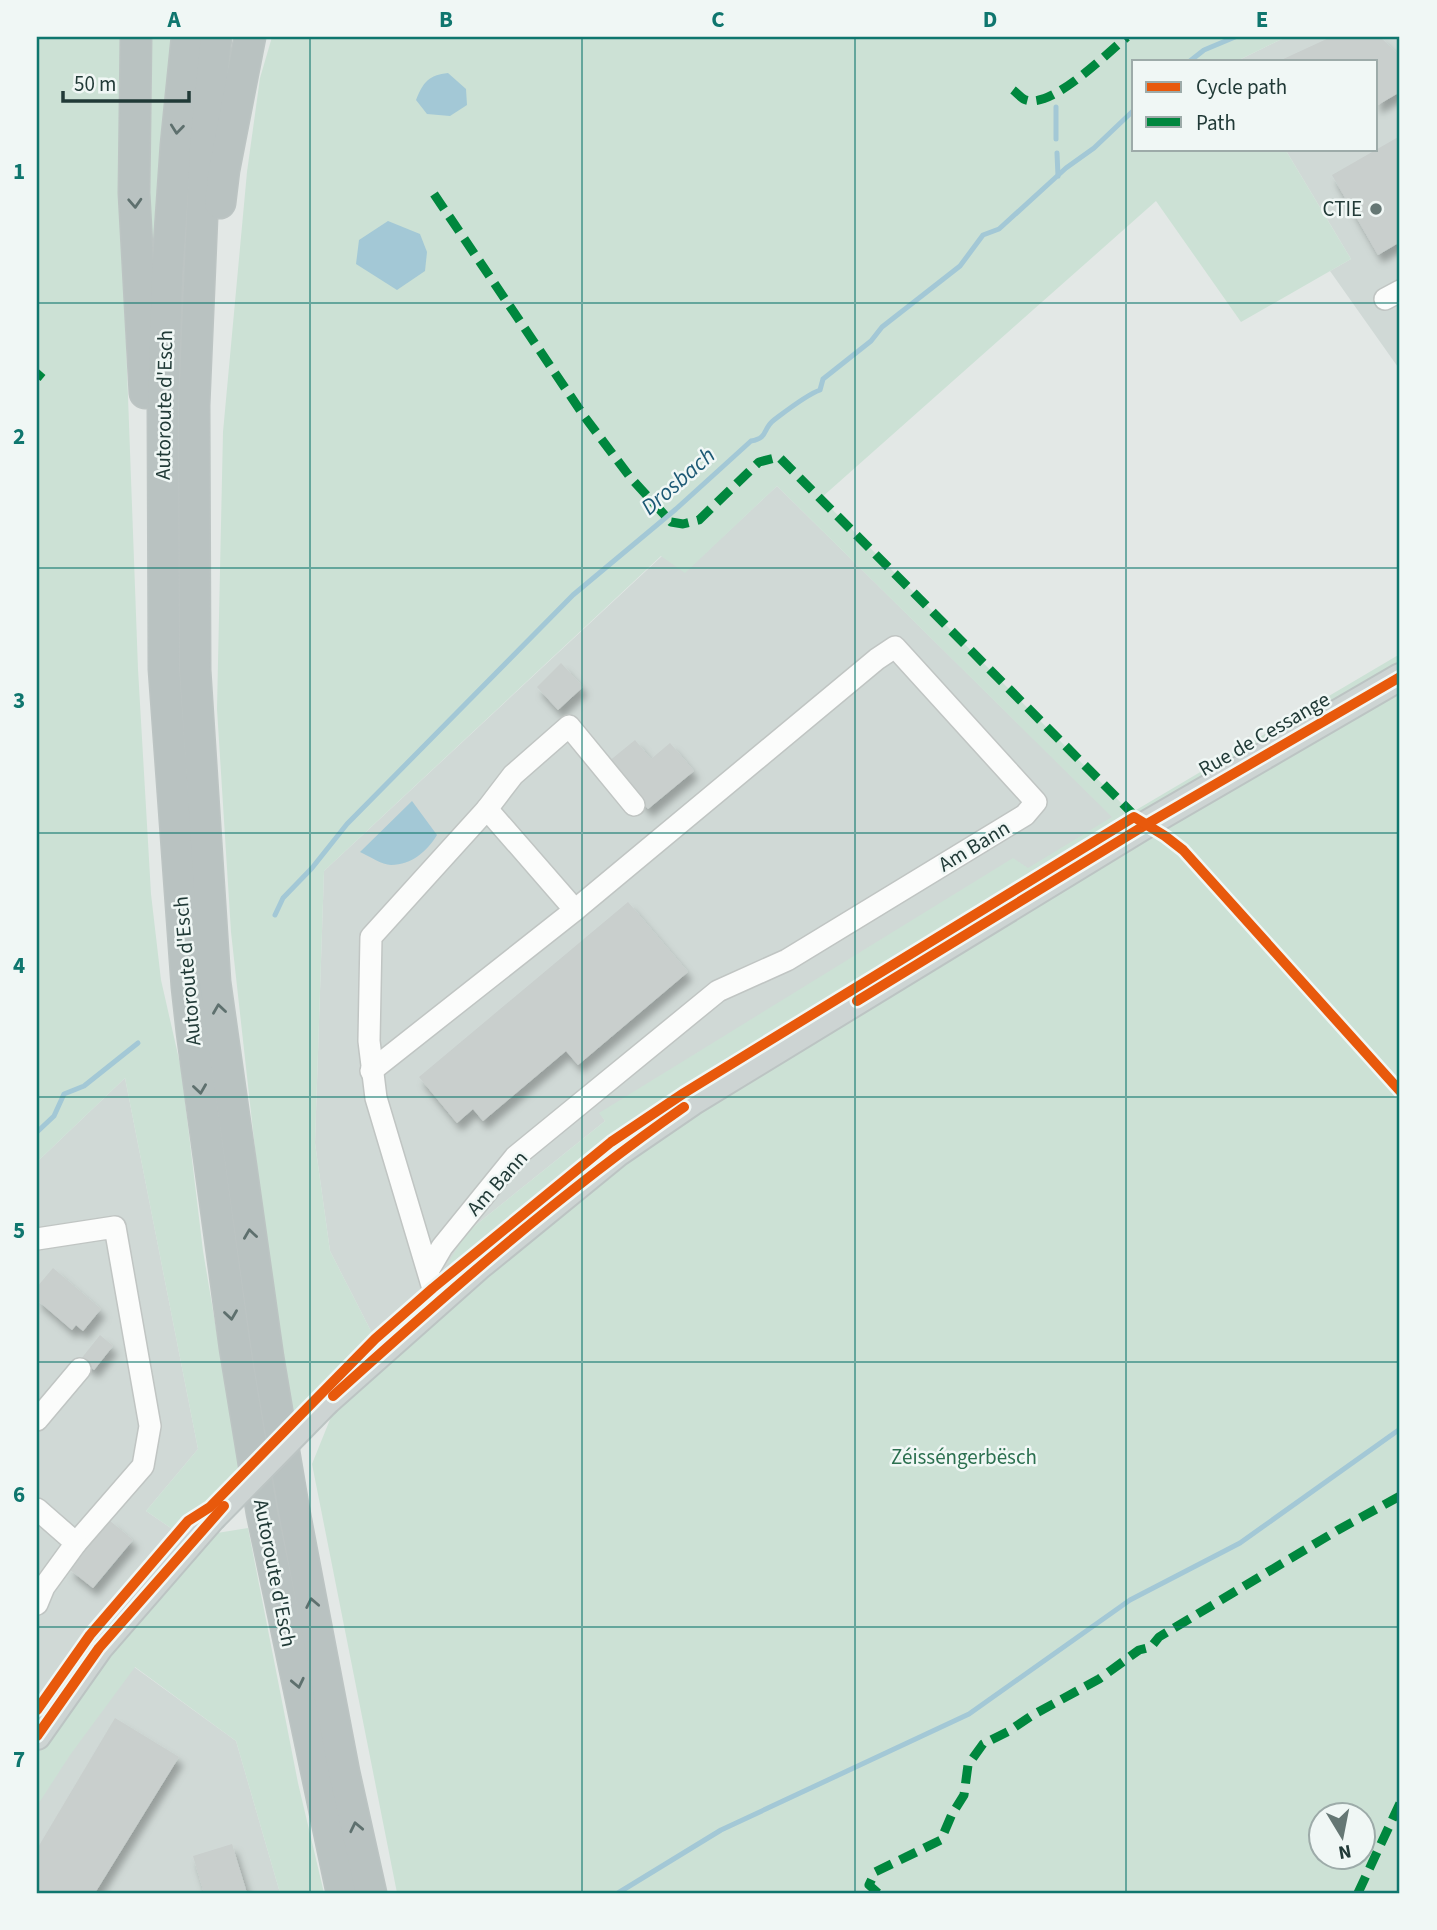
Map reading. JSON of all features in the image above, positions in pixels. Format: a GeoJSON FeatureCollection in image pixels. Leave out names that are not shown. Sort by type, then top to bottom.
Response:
{"type":"FeatureCollection","features":[{"type":"Feature","properties":{"kind":"highway"},"geometry":{"type":"LineString","coordinates":[[136,37],[134,194],[145,366],[152,680],[164,890],[187,987]]}},
{"type":"Feature","properties":{"kind":"highway","name":"Autoroute d'Esch"},"geometry":{"type":"LineString","coordinates":[[187,37],[167,276],[163,433],[163,669],[187,987],[235,1348],[262,1513],[342,1893]]}},
{"type":"Feature","properties":{"kind":"highway","name":"Autoroute d'Esch"},"geometry":{"type":"LineString","coordinates":[[216,37],[205,147],[194,405],[195,670],[215,982],[268,1357],[293,1505],[344,1772],[371,1893]]}},
{"type":"Feature","properties":{"kind":"highway"},"geometry":{"type":"LineString","coordinates":[[194,405],[224,170],[250,37]]}},
{"type":"Feature","properties":{"kind":"main road","name":"Rue de Cessange"},"geometry":{"type":"LineString","coordinates":[[37,1736],[99,1648],[212,1518],[327,1401],[437,1302],[619,1152],[692,1102],[1147,824],[1400,677]]}},
{"type":"Feature","properties":{"kind":"lane","name":"Am Bann"},"geometry":{"type":"LineString","coordinates":[[371,1071],[575,910],[877,659],[895,647],[1036,802],[1025,816],[787,960],[718,991],[515,1157],[442,1247],[428,1271]]}},
{"type":"Feature","properties":{"kind":"lane"},"geometry":{"type":"LineString","coordinates":[[437,1302],[376,1098],[371,1071],[371,937],[487,809],[513,775],[569,726],[634,805]]}},
{"type":"Feature","properties":{"kind":"lane"},"geometry":{"type":"LineString","coordinates":[[487,809],[575,910]]}},
{"type":"Feature","properties":{"kind":"lane"},"geometry":{"type":"LineString","coordinates":[[37,1239],[115,1227],[150,1426],[144,1466],[76,1543],[44,1587],[37,1604]]}},
{"type":"Feature","properties":{"kind":"lane"},"geometry":{"type":"LineString","coordinates":[[37,1420],[80,1369]]}},
{"type":"Feature","properties":{"kind":"lane"},"geometry":{"type":"LineString","coordinates":[[37,1509],[76,1543]]}},
{"type":"Feature","properties":{"kind":"shaded area"},"geometry":{"type":"Polygon","coordinates":[[[1286,37],[1400,37],[1400,370],[1330,271],[1351,259],[1286,150],[1378,150],[1378,60],[1239,60],[1286,37]]]}},
{"type":"Feature","properties":{"kind":"shaded area"},"geometry":{"type":"Polygon","coordinates":[[[777,486],[1113,817],[1028,869],[600,1113],[605,1121],[467,1232],[478,1267],[327,1401],[323,1387],[373,1335],[330,1251],[315,1143],[324,871],[662,556],[685,572],[777,486]]]}},
{"type":"Feature","properties":{"kind":"shaded area"},"geometry":{"type":"Polygon","coordinates":[[[125,1078],[198,1449],[146,1511],[178,1533],[90,1635],[236,1741],[280,1893],[37,1893],[37,1162],[125,1078]]]}},
{"type":"Feature","properties":{"kind":"green space"},"geometry":{"type":"Polygon","coordinates":[[[37,37],[122,37],[120,99],[125,315],[138,669],[151,894],[161,980],[181,1068],[203,1251],[240,1471],[209,1503],[217,1533],[248,1528],[298,1783],[324,1893],[280,1893],[236,1741],[135,1667],[70,1755],[37,1806],[37,1710],[90,1635],[178,1533],[146,1511],[198,1449],[125,1078],[37,1162],[37,37]]]}},
{"type":"Feature","properties":{"kind":"green space"},"geometry":{"type":"Polygon","coordinates":[[[152,37],[174,37],[149,288],[152,37]]]}},
{"type":"Feature","properties":{"kind":"green space","name":"Zéisséngerbësch"},"geometry":{"type":"Polygon","coordinates":[[[272,37],[1286,37],[1239,60],[1132,60],[1132,150],[1286,150],[1351,259],[1241,322],[1156,201],[821,498],[1131,813],[1400,654],[1400,1893],[397,1893],[312,1464],[331,1417],[327,1401],[477,1267],[448,1263],[467,1232],[605,1121],[599,1113],[1013,858],[1028,868],[1112,817],[777,486],[685,573],[661,556],[324,871],[315,1143],[330,1251],[373,1335],[292,1418],[263,1221],[231,932],[217,709],[223,432],[247,172],[260,78],[272,37]]]}},
{"type":"Feature","properties":{"kind":"water"},"geometry":{"type":"Polygon","coordinates":[[[448,73],[466,89],[467,105],[450,116],[427,114],[416,100],[421,88],[431,78],[448,73]]]}},
{"type":"Feature","properties":{"kind":"water"},"geometry":{"type":"Polygon","coordinates":[[[388,221],[420,234],[427,252],[425,271],[397,290],[356,264],[359,240],[388,221]]]}},
{"type":"Feature","properties":{"kind":"water"},"geometry":{"type":"Polygon","coordinates":[[[412,801],[437,835],[424,852],[406,863],[387,865],[360,852],[412,801]]]}},
{"type":"Feature","properties":{"kind":"building"},"geometry":{"type":"Polygon","coordinates":[[[1331,37],[1380,37],[1400,56],[1400,92],[1378,105],[1378,60],[1281,60],[1331,37]]]}},
{"type":"Feature","properties":{"kind":"building","name":"CTIE"},"geometry":{"type":"Polygon","coordinates":[[[1400,136],[1400,242],[1378,255],[1332,175],[1400,136]]]}},
{"type":"Feature","properties":{"kind":"building"},"geometry":{"type":"Polygon","coordinates":[[[561,663],[583,687],[558,710],[537,687],[561,663]]]}},
{"type":"Feature","properties":{"kind":"building"},"geometry":{"type":"Polygon","coordinates":[[[635,740],[651,759],[670,743],[694,771],[648,809],[608,762],[635,740]]]}},
{"type":"Feature","properties":{"kind":"building"},"geometry":{"type":"Polygon","coordinates":[[[628,902],[688,972],[578,1065],[566,1051],[483,1121],[473,1109],[457,1123],[419,1077],[628,902]]]}},
{"type":"Feature","properties":{"kind":"building"},"geometry":{"type":"Polygon","coordinates":[[[53,1268],[101,1309],[83,1331],[76,1325],[72,1330],[37,1300],[37,1287],[53,1268]]]}},
{"type":"Feature","properties":{"kind":"building"},"geometry":{"type":"Polygon","coordinates":[[[100,1335],[113,1346],[94,1370],[81,1359],[100,1335]]]}},
{"type":"Feature","properties":{"kind":"building"},"geometry":{"type":"Polygon","coordinates":[[[109,1520],[133,1540],[93,1588],[69,1569],[109,1520]]]}},
{"type":"Feature","properties":{"kind":"building"},"geometry":{"type":"Polygon","coordinates":[[[115,1718],[179,1757],[95,1893],[37,1893],[37,1849],[115,1718]]]}},
{"type":"Feature","properties":{"kind":"building"},"geometry":{"type":"Polygon","coordinates":[[[232,1844],[247,1893],[204,1893],[193,1856],[232,1844]]]}},
{"type":"Feature","properties":{"kind":"waterway","name":"Drosbach"},"geometry":{"type":"LineString","coordinates":[[1191,60],[1204,50],[1235,37]]}},
{"type":"Feature","properties":{"kind":"waterway"},"geometry":{"type":"LineString","coordinates":[[1056,107],[1056,139]]}},
{"type":"Feature","properties":{"kind":"waterway","name":"Drosbach"},"geometry":{"type":"LineString","coordinates":[[275,915],[283,898],[312,868],[347,824],[573,595],[676,509],[751,441],[761,438],[770,423],[802,399],[820,390],[823,379],[871,341],[882,327],[960,266],[983,235],[999,229],[1132,112]]}},
{"type":"Feature","properties":{"kind":"waterway"},"geometry":{"type":"LineString","coordinates":[[1057,153],[1058,176]]}},
{"type":"Feature","properties":{"kind":"waterway","name":"Drosbach"},"geometry":{"type":"LineString","coordinates":[[37,1132],[54,1116],[64,1094],[84,1086],[138,1043]]}},
{"type":"Feature","properties":{"kind":"waterway"},"geometry":{"type":"LineString","coordinates":[[618,1893],[721,1830],[969,1714],[1130,1600],[1240,1543],[1400,1429]]}},
{"type":"Feature","properties":{"kind":"marked path"},"geometry":{"type":"LineString","coordinates":[[1013,90],[1026,100],[1037,101],[1050,96],[1079,78],[1127,37]]}},
{"type":"Feature","properties":{"kind":"marked path"},"geometry":{"type":"LineString","coordinates":[[434,194],[584,416],[630,477],[671,522],[683,524],[699,520],[759,462],[779,457],[1139,820]]}},
{"type":"Feature","properties":{"kind":"marked path"},"geometry":{"type":"LineString","coordinates":[[37,378],[42,372]]}},
{"type":"Feature","properties":{"kind":"marked path"},"geometry":{"type":"LineString","coordinates":[[878,1893],[869,1885],[875,1872],[941,1840],[964,1795],[968,1765],[983,1744],[1099,1679],[1139,1650],[1151,1647],[1159,1637],[1400,1496]]}},
{"type":"Feature","properties":{"kind":"marked path"},"geometry":{"type":"LineString","coordinates":[[1358,1893],[1400,1803]]}},
{"type":"Feature","properties":{"kind":"cycle path"},"geometry":{"type":"LineString","coordinates":[[857,1001],[1147,824],[1400,677]]}},
{"type":"Feature","properties":{"kind":"cycle path"},"geometry":{"type":"LineString","coordinates":[[37,1710],[90,1635],[188,1521],[210,1507],[375,1339],[611,1142],[684,1093],[1134,817],[1183,850],[1400,1091]]}},
{"type":"Feature","properties":{"kind":"cycle path"},"geometry":{"type":"LineString","coordinates":[[333,1396],[460,1283],[548,1210],[684,1107]]}},
{"type":"Feature","properties":{"kind":"cycle path"},"geometry":{"type":"LineString","coordinates":[[37,1736],[99,1648],[224,1506]]}},
{"type":"Feature","properties":{"kind":"place","name":"CTIE"},"geometry":{"type":"Point","coordinates":[1376,209]}}]}
